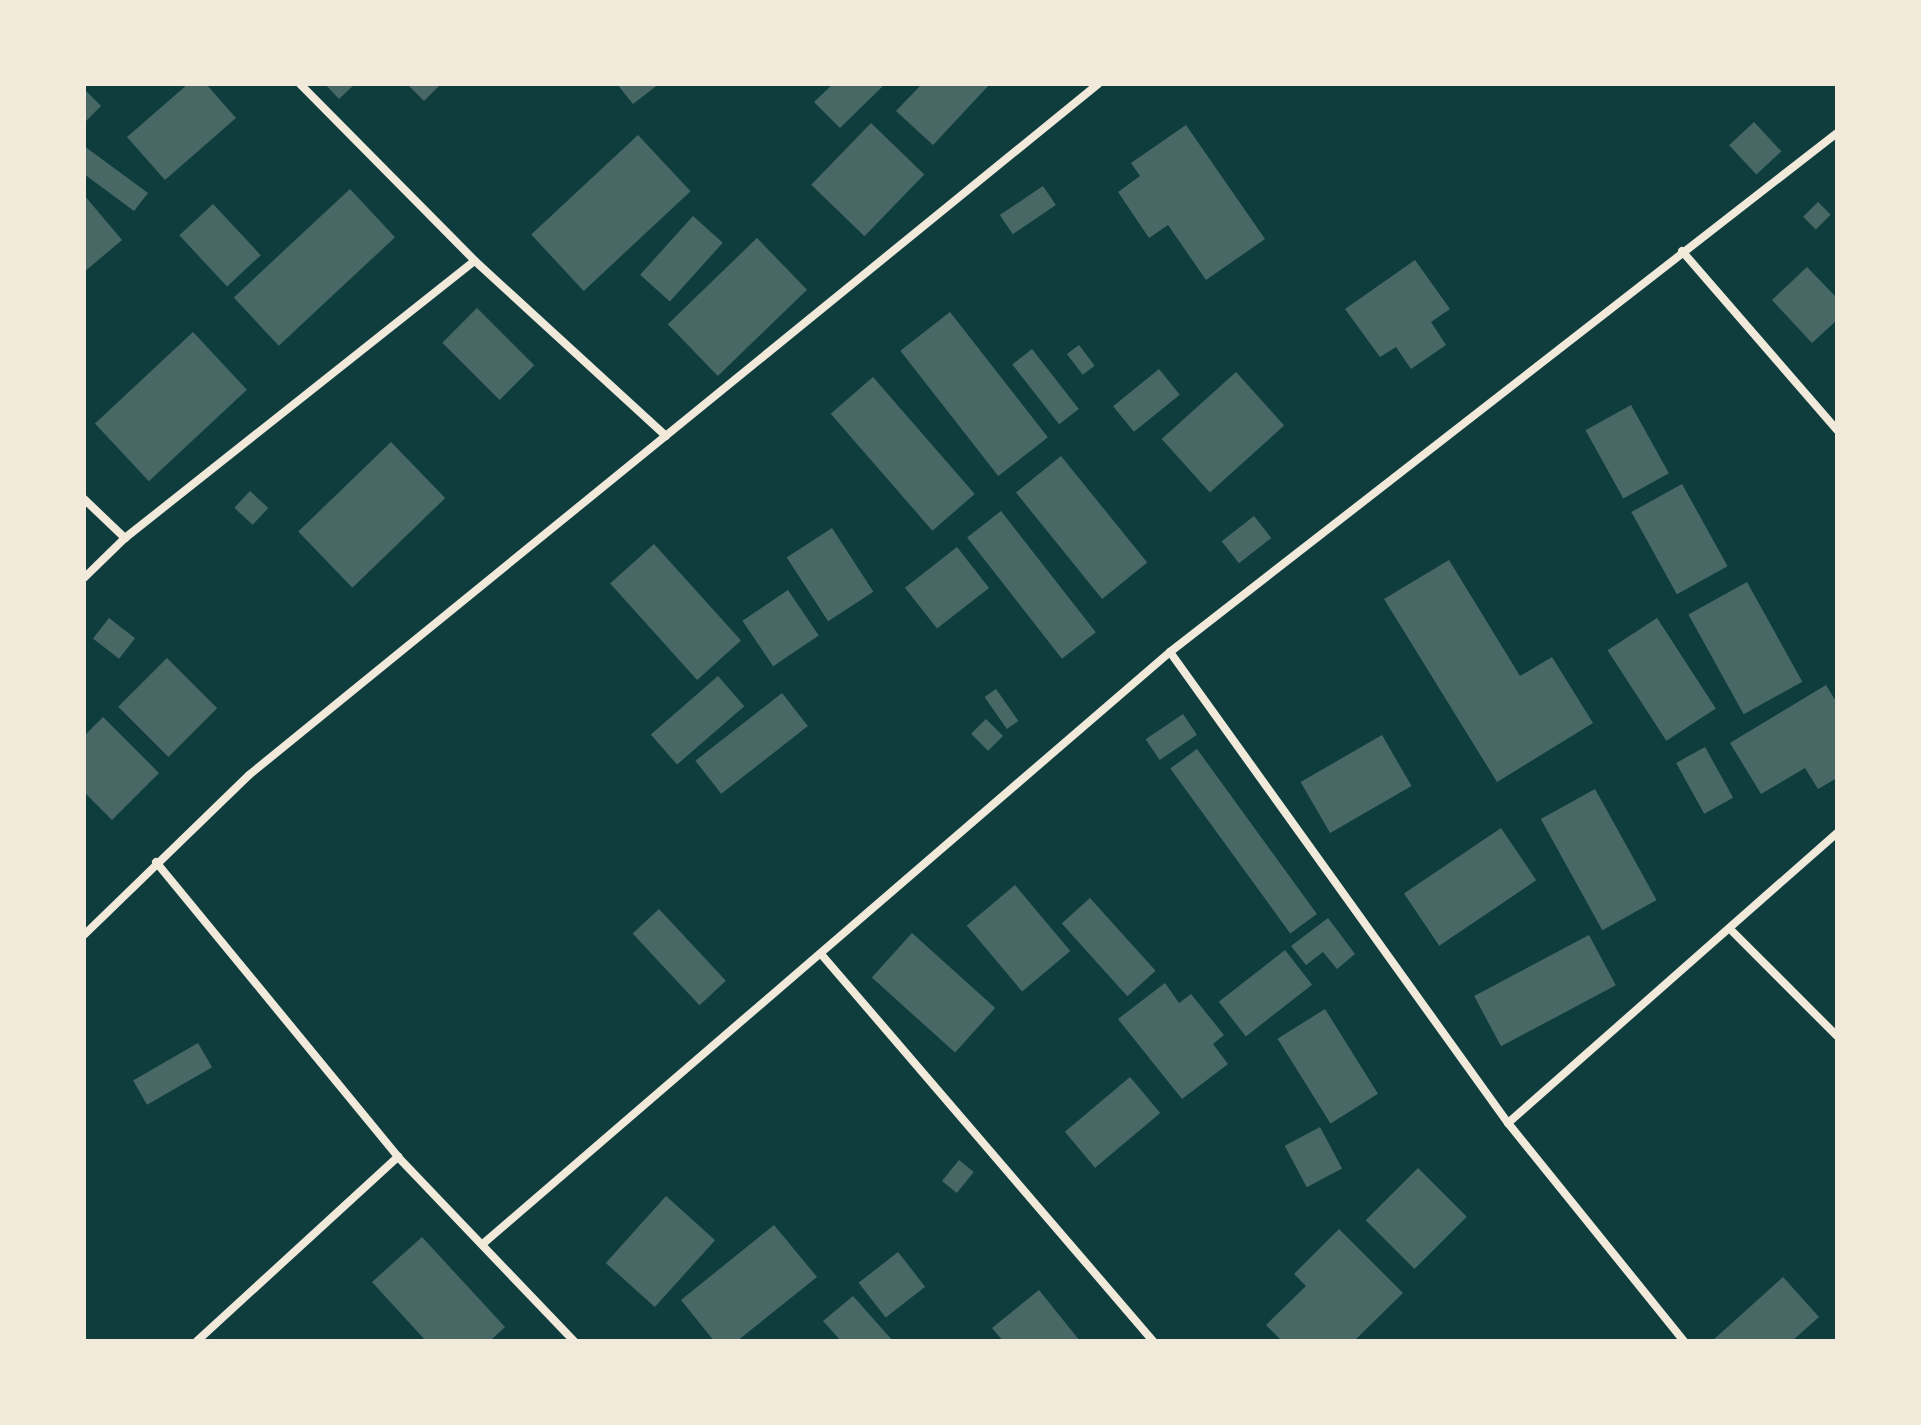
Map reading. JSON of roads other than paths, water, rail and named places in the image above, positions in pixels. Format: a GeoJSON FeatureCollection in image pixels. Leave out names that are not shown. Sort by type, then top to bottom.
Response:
{"type":"FeatureCollection","features":[{"type":"Feature","properties":{"kind":"street"},"geometry":{"type":"LineString","coordinates":[[300,84],[475,261],[666,436]]}},
{"type":"Feature","properties":{"kind":"street"},"geometry":{"type":"LineString","coordinates":[[84,935],[249,775],[1098,84]]}},
{"type":"Feature","properties":{"kind":"street"},"geometry":{"type":"LineString","coordinates":[[485,1242],[1170,652],[1837,133]]}},
{"type":"Feature","properties":{"kind":"street"},"geometry":{"type":"LineString","coordinates":[[1682,251],[1837,430]]}},
{"type":"Feature","properties":{"kind":"street"},"geometry":{"type":"LineString","coordinates":[[84,578],[125,538],[475,261]]}},
{"type":"Feature","properties":{"kind":"street"},"geometry":{"type":"LineString","coordinates":[[84,499],[125,538]]}},
{"type":"Feature","properties":{"kind":"street"},"geometry":{"type":"LineString","coordinates":[[1170,652],[1508,1123],[1684,1341]]}},
{"type":"Feature","properties":{"kind":"street"},"geometry":{"type":"LineString","coordinates":[[1508,1123],[1733,932],[1837,833]]}},
{"type":"Feature","properties":{"kind":"street"},"geometry":{"type":"LineString","coordinates":[[156,862],[398,1157],[485,1242],[574,1341]]}},
{"type":"Feature","properties":{"kind":"street"},"geometry":{"type":"LineString","coordinates":[[1733,932],[1837,1036]]}},
{"type":"Feature","properties":{"kind":"street"},"geometry":{"type":"LineString","coordinates":[[821,954],[1153,1341]]}},
{"type":"Feature","properties":{"kind":"street"},"geometry":{"type":"LineString","coordinates":[[197,1341],[398,1157]]}}]}
